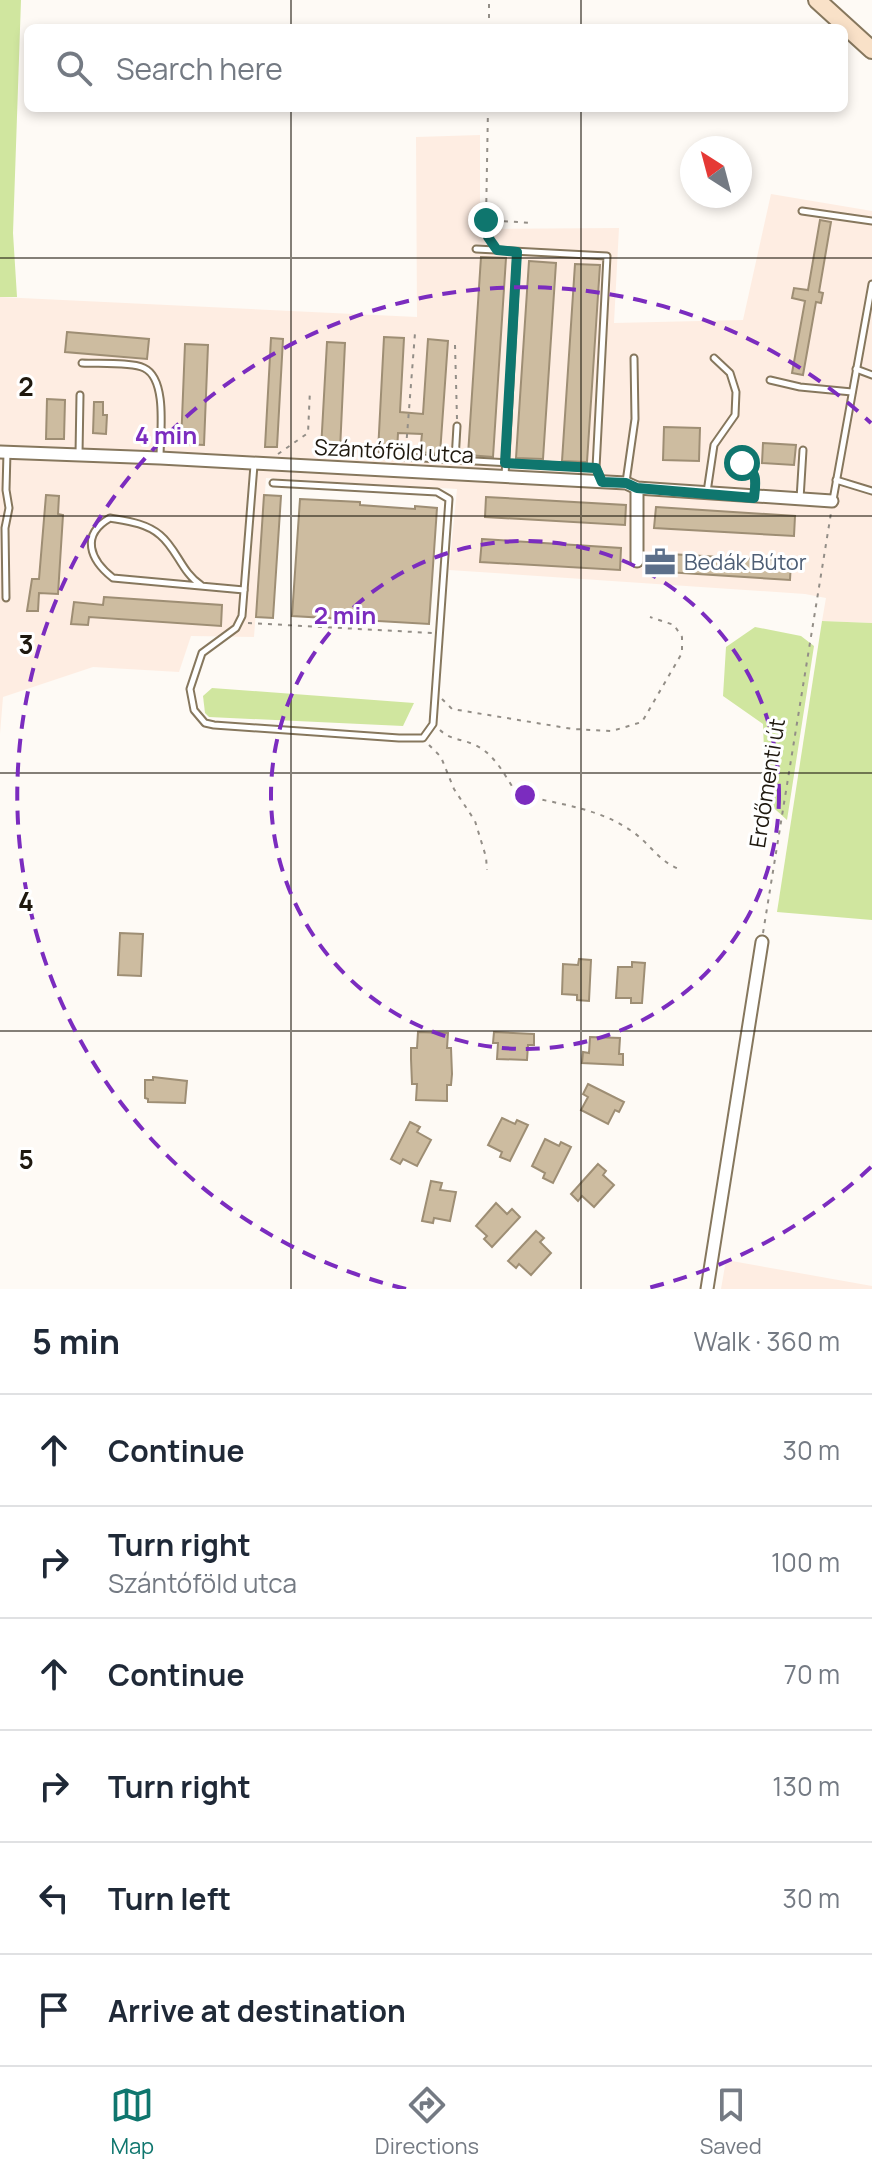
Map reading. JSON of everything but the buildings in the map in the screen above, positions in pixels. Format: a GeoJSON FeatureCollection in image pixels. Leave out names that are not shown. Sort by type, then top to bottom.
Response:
{"type":"FeatureCollection","features":[{"type":"Feature","properties":{"kind":"street"},"geometry":{"type":"LineString","coordinates":[[817,0],[843,24]]}},
{"type":"Feature","properties":{"kind":"street"},"geometry":{"type":"LineString","coordinates":[[848,28],[872,50]]}},
{"type":"Feature","properties":{"kind":"street","name":"Szántóföld utca"},"geometry":{"type":"LineString","coordinates":[[3,452],[602,482],[754,498],[832,501]]}},
{"type":"Feature","properties":{"kind":"street"},"geometry":{"type":"LineString","coordinates":[[632,486],[637,561]]}},
{"type":"Feature","properties":{"kind":"street"},"geometry":{"type":"LineString","coordinates":[[707,1289],[762,942]]}},
{"type":"Feature","properties":{"kind":"lane"},"geometry":{"type":"LineString","coordinates":[[802,211],[872,221]]}},
{"type":"Feature","properties":{"kind":"lane"},"geometry":{"type":"LineString","coordinates":[[476,249],[607,256],[596,468],[602,482]]}},
{"type":"Feature","properties":{"kind":"lane"},"geometry":{"type":"LineString","coordinates":[[505,477],[517,252]]}},
{"type":"Feature","properties":{"kind":"lane"},"geometry":{"type":"LineString","coordinates":[[832,501],[872,284]]}},
{"type":"Feature","properties":{"kind":"lane"},"geometry":{"type":"LineString","coordinates":[[632,486],[634,358]]}},
{"type":"Feature","properties":{"kind":"lane"},"geometry":{"type":"LineString","coordinates":[[707,493],[714,445],[735,415],[736,392],[730,373],[714,358]]}},
{"type":"Feature","properties":{"kind":"lane"},"geometry":{"type":"LineString","coordinates":[[82,363],[143,367],[152,374],[161,392],[160,458]]}},
{"type":"Feature","properties":{"kind":"lane"},"geometry":{"type":"LineString","coordinates":[[856,369],[872,375]]}},
{"type":"Feature","properties":{"kind":"lane"},"geometry":{"type":"LineString","coordinates":[[770,380],[800,387],[852,392]]}},
{"type":"Feature","properties":{"kind":"lane"},"geometry":{"type":"LineString","coordinates":[[79,455],[80,395]]}},
{"type":"Feature","properties":{"kind":"lane"},"geometry":{"type":"LineString","coordinates":[[455,460],[457,426]]}},
{"type":"Feature","properties":{"kind":"lane"},"geometry":{"type":"LineString","coordinates":[[800,500],[803,450]]}},
{"type":"Feature","properties":{"kind":"lane"},"geometry":{"type":"LineString","coordinates":[[3,452],[9,508],[5,528],[6,598]]}},
{"type":"Feature","properties":{"kind":"lane"},"geometry":{"type":"LineString","coordinates":[[405,457],[596,468]]}},
{"type":"Feature","properties":{"kind":"lane"},"geometry":{"type":"LineString","coordinates":[[742,463],[752,468],[756,477],[754,498]]}},
{"type":"Feature","properties":{"kind":"lane"},"geometry":{"type":"LineString","coordinates":[[254,464],[242,616],[236,628],[202,653],[190,689],[194,710],[205,723],[423,738],[433,724],[449,499],[437,492],[273,483]]}},
{"type":"Feature","properties":{"kind":"lane"},"geometry":{"type":"LineString","coordinates":[[836,480],[872,491]]}},
{"type":"Feature","properties":{"kind":"lane"},"geometry":{"type":"LineString","coordinates":[[201,585],[189,577],[161,535],[140,524],[110,518],[98,524],[91,538],[93,553],[103,570],[113,578],[244,590]]}},
{"type":"Feature","properties":{"kind":"path"},"geometry":{"type":"LineString","coordinates":[[489,0],[489,24]]}},
{"type":"Feature","properties":{"kind":"path"},"geometry":{"type":"LineString","coordinates":[[488,112],[486,220],[488,237],[497,250]]}},
{"type":"Feature","properties":{"kind":"path"},"geometry":{"type":"LineString","coordinates":[[486,220],[532,223]]}},
{"type":"Feature","properties":{"kind":"path"},"geometry":{"type":"LineString","coordinates":[[405,457],[415,333]]}},
{"type":"Feature","properties":{"kind":"path"},"geometry":{"type":"LineString","coordinates":[[455,345],[457,426]]}},
{"type":"Feature","properties":{"kind":"path"},"geometry":{"type":"LineString","coordinates":[[270,464],[281,450],[308,433],[310,390]]}},
{"type":"Feature","properties":{"kind":"path","name":"Erdőmenti út"},"geometry":{"type":"LineString","coordinates":[[762,942],[832,501]]}},
{"type":"Feature","properties":{"kind":"path"},"geometry":{"type":"LineString","coordinates":[[242,616],[249,624],[439,634]]}},
{"type":"Feature","properties":{"kind":"path"},"geometry":{"type":"LineString","coordinates":[[435,692],[452,709],[573,729],[612,731],[642,722],[682,653],[682,637],[674,625],[650,617]]}},
{"type":"Feature","properties":{"kind":"path"},"geometry":{"type":"LineString","coordinates":[[433,724],[447,737],[474,744],[491,754],[517,794],[596,812],[631,830],[665,864],[679,869]]}},
{"type":"Feature","properties":{"kind":"path"},"geometry":{"type":"LineString","coordinates":[[423,738],[441,757],[454,789],[475,821],[487,870]]}},
{"type":"Feature","properties":{"kind":"shaded area"},"geometry":{"type":"Polygon","coordinates":[[[480,135],[480,229],[619,228],[614,323],[743,320],[771,194],[872,211],[872,623],[822,621],[826,598],[805,594],[449,570],[457,489],[266,478],[254,637],[191,636],[179,672],[93,667],[3,697],[0,734],[0,297],[417,317],[416,137],[480,135]]]}},
{"type":"Feature","properties":{"kind":"shaded area"},"geometry":{"type":"Polygon","coordinates":[[[726,1260],[872,1286],[872,1289],[721,1289],[726,1260]]]}},
{"type":"Feature","properties":{"kind":"green space"},"geometry":{"type":"Polygon","coordinates":[[[0,0],[21,0],[13,233],[17,297],[0,297],[0,0]]]}},
{"type":"Feature","properties":{"kind":"green space"},"geometry":{"type":"Polygon","coordinates":[[[822,621],[872,623],[872,920],[777,912],[822,621]]]}},
{"type":"Feature","properties":{"kind":"green space"},"geometry":{"type":"Polygon","coordinates":[[[755,627],[801,636],[814,646],[787,820],[766,801],[763,724],[723,696],[726,647],[755,627]]]}},
{"type":"Feature","properties":{"kind":"green space"},"geometry":{"type":"Polygon","coordinates":[[[212,688],[414,703],[403,726],[209,717],[205,713],[203,696],[212,688]]]}},
{"type":"Feature","properties":{"kind":"place","name":"Bedák Bútor"},"geometry":{"type":"Point","coordinates":[660,562]}},
{"type":"Feature","properties":{"kind":"route"},"geometry":{"type":"LineString","coordinates":[[486,220],[488,237],[497,250],[517,252],[505,463],[596,468],[602,482],[754,498],[756,477],[752,468],[742,463]]}}]}
